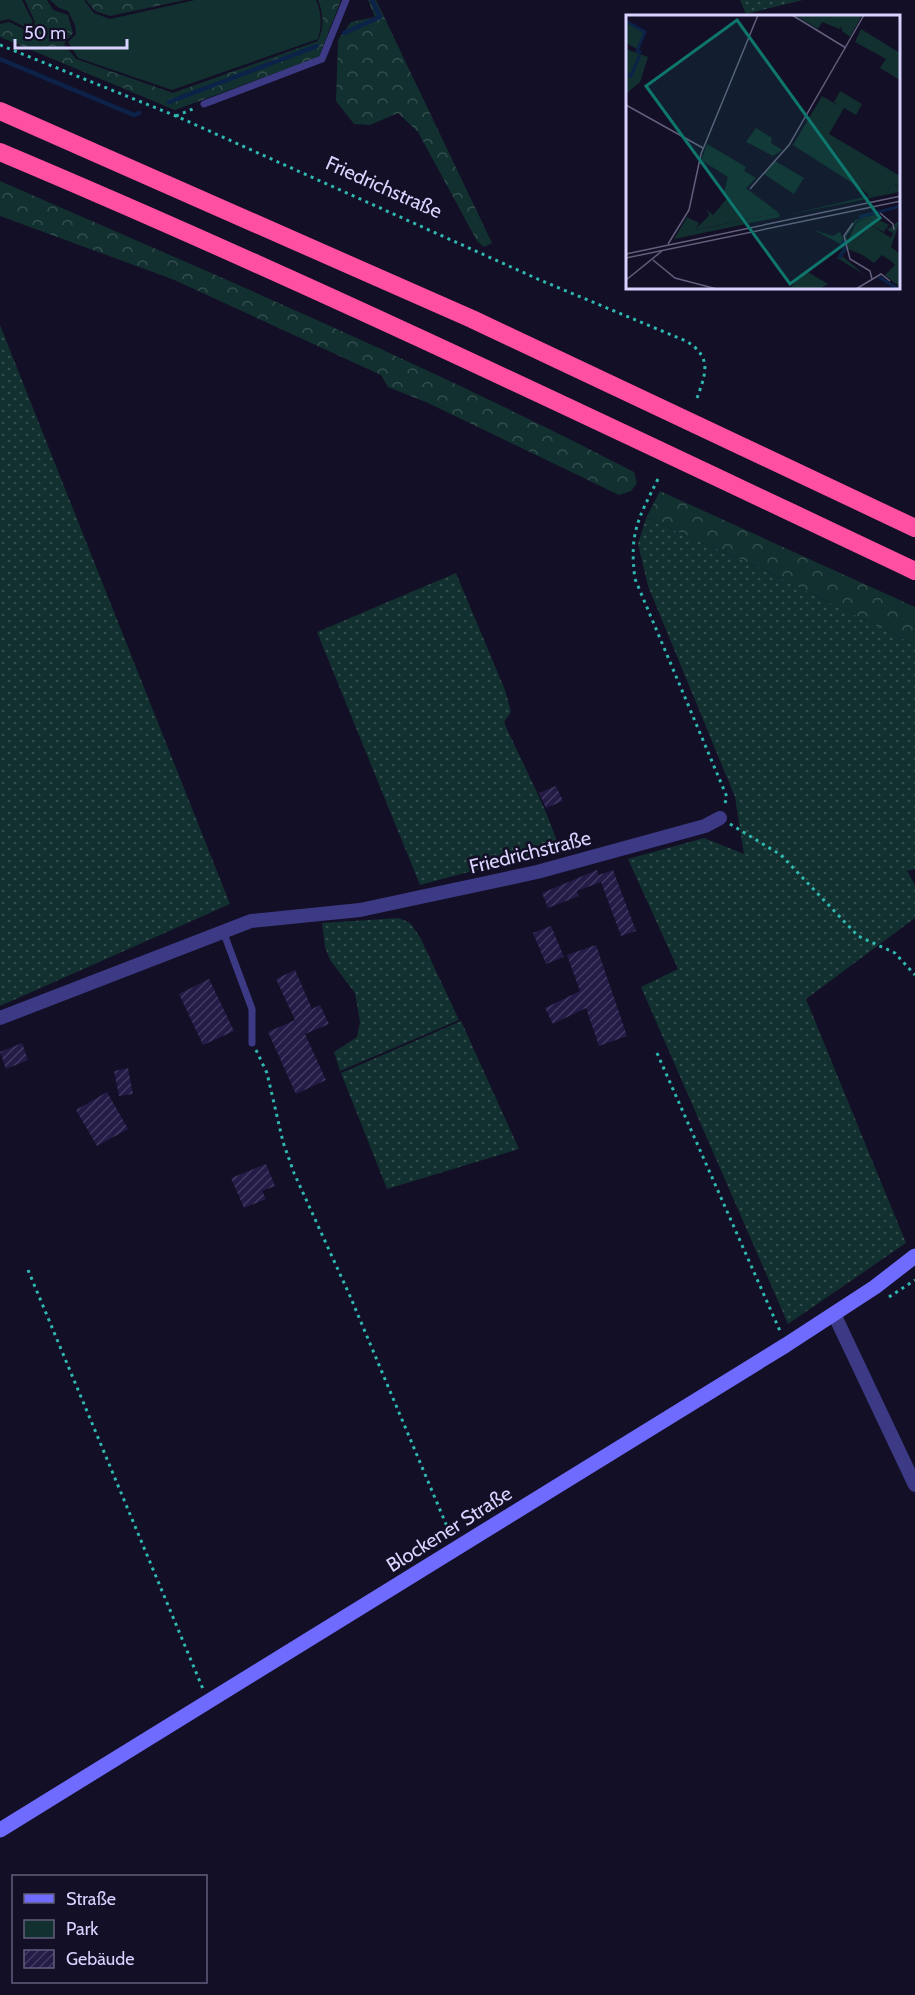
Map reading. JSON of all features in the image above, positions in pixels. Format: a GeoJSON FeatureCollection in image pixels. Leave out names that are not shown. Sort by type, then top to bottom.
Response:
{"type":"FeatureCollection","features":[{"type":"Feature","properties":{"kind":"highway"},"geometry":{"type":"LineString","coordinates":[[0,111],[461,314],[915,528]]}},
{"type":"Feature","properties":{"kind":"highway"},"geometry":{"type":"LineString","coordinates":[[0,152],[152,216],[456,354],[915,571]]}},
{"type":"Feature","properties":{"kind":"street","name":"Friedrichstraße"},"geometry":{"type":"LineString","coordinates":[[0,1018],[251,921],[360,910],[537,872],[705,826],[720,818]]}},
{"type":"Feature","properties":{"kind":"street","name":"Blockener Straße"},"geometry":{"type":"LineString","coordinates":[[0,1830],[786,1345],[915,1256]]}},
{"type":"Feature","properties":{"kind":"street"},"geometry":{"type":"LineString","coordinates":[[834,1314],[915,1485]]}},
{"type":"Feature","properties":{"kind":"lane"},"geometry":{"type":"LineString","coordinates":[[204,104],[322,59],[346,0]]}},
{"type":"Feature","properties":{"kind":"lane"},"geometry":{"type":"LineString","coordinates":[[223,932],[252,1009],[252,1042]]}},
{"type":"Feature","properties":{"kind":"path","name":"Friedrichstraße"},"geometry":{"type":"LineString","coordinates":[[0,45],[176,116],[540,280],[686,341],[696,347],[703,357],[706,373],[696,401]]}},
{"type":"Feature","properties":{"kind":"path"},"geometry":{"type":"LineString","coordinates":[[176,116],[204,104]]}},
{"type":"Feature","properties":{"kind":"path"},"geometry":{"type":"LineString","coordinates":[[658,479],[635,524],[632,552],[635,579],[727,797],[720,818],[781,855],[858,936],[895,953],[915,975]]}},
{"type":"Feature","properties":{"kind":"path"},"geometry":{"type":"LineString","coordinates":[[252,1042],[267,1073],[283,1142],[294,1173],[350,1296],[457,1549]]}},
{"type":"Feature","properties":{"kind":"path"},"geometry":{"type":"LineString","coordinates":[[657,1053],[786,1345]]}},
{"type":"Feature","properties":{"kind":"path"},"geometry":{"type":"LineString","coordinates":[[28,1270],[208,1702]]}},
{"type":"Feature","properties":{"kind":"green space"},"geometry":{"type":"Polygon","coordinates":[[[0,0],[22,0],[33,22],[27,28],[9,19],[0,21],[0,0]]]}},
{"type":"Feature","properties":{"kind":"green space"},"geometry":{"type":"Polygon","coordinates":[[[25,0],[47,0],[53,10],[68,15],[73,33],[64,44],[76,59],[173,93],[318,41],[322,21],[318,0],[341,0],[319,57],[175,110],[0,37],[0,24],[9,22],[28,31],[35,22],[25,0]]]}},
{"type":"Feature","properties":{"kind":"green space"},"geometry":{"type":"Polygon","coordinates":[[[50,0],[84,0],[94,13],[110,19],[195,0],[316,0],[321,24],[318,39],[172,90],[78,58],[68,42],[76,34],[75,25],[68,11],[59,8],[50,0]]]}},
{"type":"Feature","properties":{"kind":"green space"},"geometry":{"type":"Polygon","coordinates":[[[86,0],[185,0],[110,16],[95,11],[86,0]]]}},
{"type":"Feature","properties":{"kind":"green space"},"geometry":{"type":"Polygon","coordinates":[[[368,0],[376,0],[492,243],[484,247],[477,241],[418,132],[398,113],[370,125],[354,124],[336,101],[338,40],[351,22],[375,17],[368,0]]]}},
{"type":"Feature","properties":{"kind":"green space"},"geometry":{"type":"Polygon","coordinates":[[[740,0],[803,0],[746,14],[740,0]]]}},
{"type":"Feature","properties":{"kind":"green space"},"geometry":{"type":"Polygon","coordinates":[[[0,181],[320,321],[478,394],[634,472],[637,483],[631,491],[619,495],[428,403],[388,387],[381,375],[172,279],[0,216],[0,181]]]}},
{"type":"Feature","properties":{"kind":"green space"},"geometry":{"type":"Polygon","coordinates":[[[0,325],[230,904],[0,1006],[0,325]]]}},
{"type":"Feature","properties":{"kind":"green space"},"geometry":{"type":"Polygon","coordinates":[[[660,491],[915,607],[915,645],[758,567],[646,518],[660,491]]]}},
{"type":"Feature","properties":{"kind":"green space"},"geometry":{"type":"Polygon","coordinates":[[[646,518],[758,567],[915,645],[915,869],[907,871],[915,885],[915,918],[806,999],[906,1243],[788,1324],[641,987],[678,969],[628,859],[704,838],[744,854],[735,797],[648,586],[638,544],[646,518]]]}},
{"type":"Feature","properties":{"kind":"green space"},"geometry":{"type":"Polygon","coordinates":[[[456,573],[505,690],[511,712],[504,722],[541,800],[559,848],[420,885],[317,632],[456,573]]]}},
{"type":"Feature","properties":{"kind":"green space"},"geometry":{"type":"Polygon","coordinates":[[[399,918],[410,923],[420,937],[459,1020],[340,1071],[334,1052],[357,1037],[360,1022],[355,993],[330,960],[325,947],[322,923],[399,918]]]}},
{"type":"Feature","properties":{"kind":"green space"},"geometry":{"type":"Polygon","coordinates":[[[461,1021],[519,1149],[387,1189],[341,1073],[461,1021]]]}},
{"type":"Feature","properties":{"kind":"building"},"geometry":{"type":"Polygon","coordinates":[[[556,786],[563,801],[546,808],[539,793],[556,786]]]}},
{"type":"Feature","properties":{"kind":"building"},"geometry":{"type":"Polygon","coordinates":[[[597,870],[599,875],[613,870],[636,931],[621,936],[601,882],[577,891],[579,896],[548,908],[542,893],[597,870]]]}},
{"type":"Feature","properties":{"kind":"building"},"geometry":{"type":"Polygon","coordinates":[[[551,926],[564,957],[546,964],[533,933],[551,926]]]}},
{"type":"Feature","properties":{"kind":"building"},"geometry":{"type":"Polygon","coordinates":[[[596,945],[627,1036],[599,1046],[586,1008],[553,1024],[545,1008],[580,991],[567,955],[596,945]]]}},
{"type":"Feature","properties":{"kind":"building"},"geometry":{"type":"Polygon","coordinates":[[[295,970],[312,1009],[320,1005],[329,1024],[305,1034],[326,1080],[296,1094],[268,1032],[295,1020],[276,979],[295,970]]]}},
{"type":"Feature","properties":{"kind":"building"},"geometry":{"type":"Polygon","coordinates":[[[209,979],[234,1031],[203,1045],[179,994],[209,979]]]}},
{"type":"Feature","properties":{"kind":"building"},"geometry":{"type":"Polygon","coordinates":[[[22,1043],[28,1060],[6,1069],[0,1052],[22,1043]]]}},
{"type":"Feature","properties":{"kind":"building"},"geometry":{"type":"Polygon","coordinates":[[[128,1068],[133,1094],[119,1096],[114,1071],[128,1068]]]}},
{"type":"Feature","properties":{"kind":"building"},"geometry":{"type":"Polygon","coordinates":[[[107,1092],[128,1129],[97,1146],[76,1110],[107,1092]]]}},
{"type":"Feature","properties":{"kind":"building"},"geometry":{"type":"Polygon","coordinates":[[[266,1164],[275,1186],[262,1191],[266,1199],[244,1208],[231,1178],[266,1164]]]}},
{"type":"Feature","properties":{"kind":"waterway"},"geometry":{"type":"LineString","coordinates":[[344,33],[380,17],[372,0]]}},
{"type":"Feature","properties":{"kind":"waterway"},"geometry":{"type":"LineString","coordinates":[[169,102],[317,46]]}},
{"type":"Feature","properties":{"kind":"waterway"},"geometry":{"type":"LineString","coordinates":[[0,59],[134,115],[139,113]]}}]}
